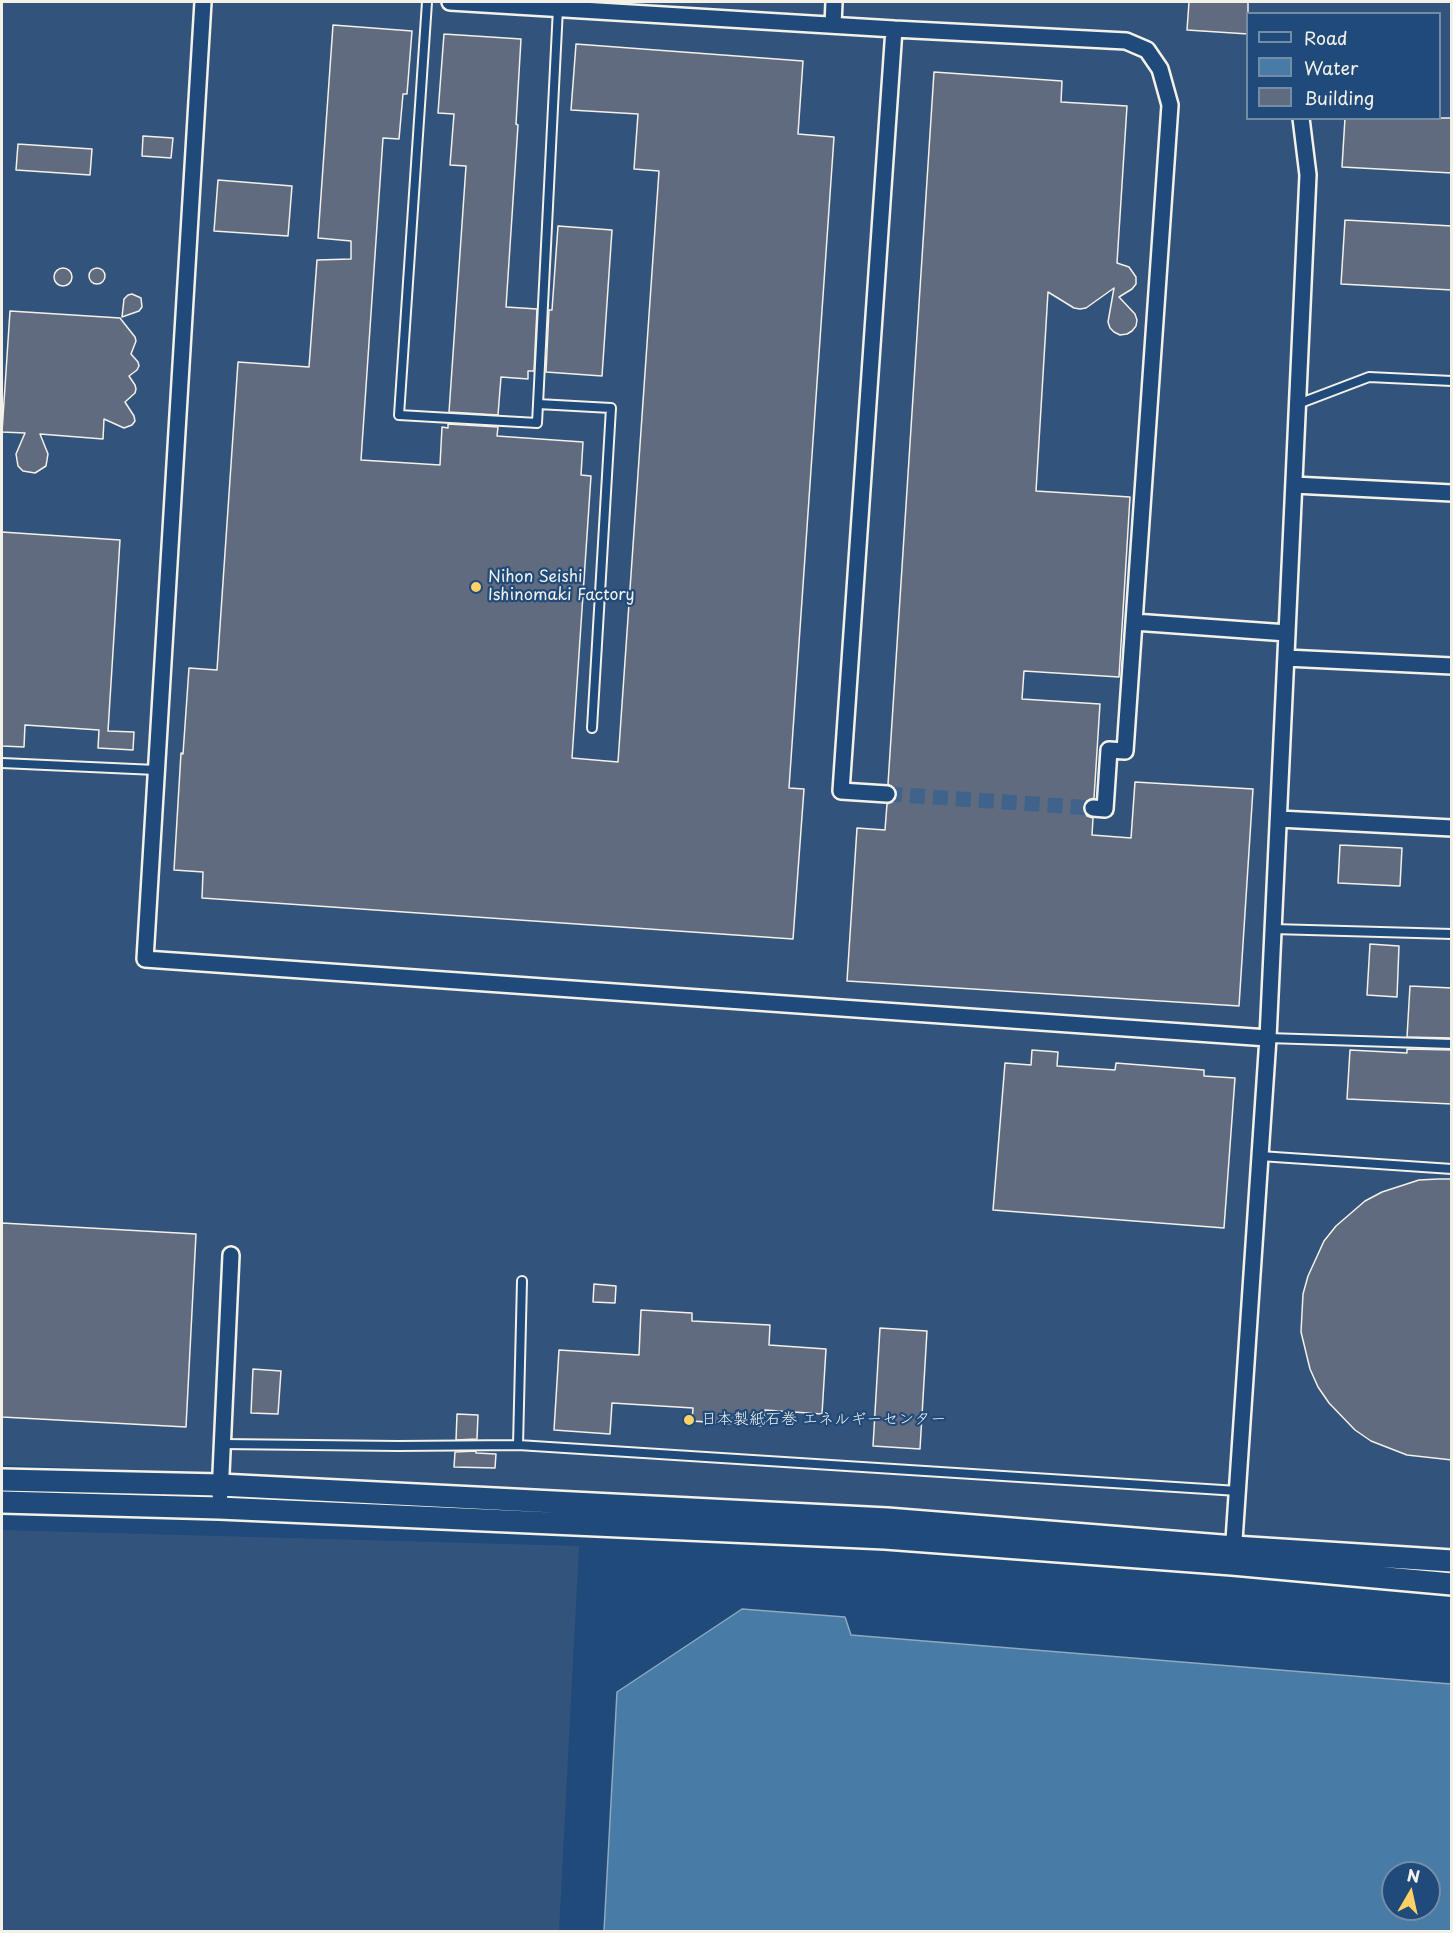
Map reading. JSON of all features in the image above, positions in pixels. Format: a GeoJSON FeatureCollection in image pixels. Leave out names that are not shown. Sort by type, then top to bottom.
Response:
{"type":"FeatureCollection","features":[{"type":"Feature","properties":{"kind":"street"},"geometry":{"type":"LineString","coordinates":[[203,2],[145,958],[1268,1038]]}},
{"type":"Feature","properties":{"kind":"street"},"geometry":{"type":"LineString","coordinates":[[450,2],[1126,41],[1147,50],[1160,69],[1170,105],[1125,751],[1109,750],[1105,809],[1093,808]]}},
{"type":"Feature","properties":{"kind":"street"},"geometry":{"type":"LineString","coordinates":[[833,25],[834,2]]}},
{"type":"Feature","properties":{"kind":"street"},"geometry":{"type":"LineString","coordinates":[[888,794],[841,791],[894,29]]}},
{"type":"Feature","properties":{"kind":"street"},"geometry":{"type":"LineString","coordinates":[[1233,1556],[1268,1038],[1279,819],[1308,175],[1301,120]]}},
{"type":"Feature","properties":{"kind":"street"},"geometry":{"type":"LineString","coordinates":[[1294,485],[1452,493]]}},
{"type":"Feature","properties":{"kind":"street"},"geometry":{"type":"LineString","coordinates":[[1134,622],[1287,633]]}},
{"type":"Feature","properties":{"kind":"street"},"geometry":{"type":"LineString","coordinates":[[1286,658],[1452,666]]}},
{"type":"Feature","properties":{"kind":"street"},"geometry":{"type":"LineString","coordinates":[[1279,819],[1452,828]]}},
{"type":"Feature","properties":{"kind":"street"},"geometry":{"type":"LineString","coordinates":[[219,1508],[231,1255]]}},
{"type":"Feature","properties":{"kind":"street"},"geometry":{"type":"LineString","coordinates":[[2,1480],[220,1485],[887,1519],[1233,1556],[1452,1584]]}},
{"type":"Feature","properties":{"kind":"street"},"geometry":{"type":"LineString","coordinates":[[2,1502],[219,1508],[1233,1556],[1452,1561]]}},
{"type":"Feature","properties":{"kind":"lane"},"geometry":{"type":"LineString","coordinates":[[427,2],[399,415],[537,423],[558,8]]}},
{"type":"Feature","properties":{"kind":"lane"},"geometry":{"type":"LineString","coordinates":[[1298,404],[1369,377],[1452,381]]}},
{"type":"Feature","properties":{"kind":"lane"},"geometry":{"type":"LineString","coordinates":[[538,404],[611,408],[592,728]]}},
{"type":"Feature","properties":{"kind":"lane"},"geometry":{"type":"LineString","coordinates":[[2,763],[156,770]]}},
{"type":"Feature","properties":{"kind":"lane"},"geometry":{"type":"LineString","coordinates":[[1273,929],[1452,934]]}},
{"type":"Feature","properties":{"kind":"lane"},"geometry":{"type":"LineString","coordinates":[[1268,1038],[1452,1044]]}},
{"type":"Feature","properties":{"kind":"lane"},"geometry":{"type":"LineString","coordinates":[[1260,1156],[1452,1169]]}},
{"type":"Feature","properties":{"kind":"lane"},"geometry":{"type":"LineString","coordinates":[[518,1445],[522,1281]]}},
{"type":"Feature","properties":{"kind":"lane"},"geometry":{"type":"LineString","coordinates":[[222,1444],[518,1445],[1238,1491]]}},
{"type":"Feature","properties":{"kind":"shaded area"},"geometry":{"type":"Polygon","coordinates":[[[2,2],[1451,2],[1451,1553],[222,1474],[2,1465],[2,2]]]}},
{"type":"Feature","properties":{"kind":"shaded area"},"geometry":{"type":"Polygon","coordinates":[[[2,1530],[579,1546],[559,1931],[2,1931],[2,1530]]]}},
{"type":"Feature","properties":{"kind":"water"},"geometry":{"type":"Polygon","coordinates":[[[742,1609],[845,1617],[851,1635],[1451,1684],[1451,1931],[604,1931],[617,1692],[742,1609]]]}},
{"type":"Feature","properties":{"kind":"building"},"geometry":{"type":"Polygon","coordinates":[[[1189,2],[1248,2],[1246,34],[1187,30],[1189,2]]]}},
{"type":"Feature","properties":{"kind":"building"},"geometry":{"type":"Polygon","coordinates":[[[333,25],[412,31],[407,94],[403,94],[399,139],[383,138],[361,460],[440,465],[442,427],[448,428],[448,424],[498,427],[497,436],[583,442],[581,475],[591,476],[572,758],[618,762],[659,171],[634,169],[638,114],[571,110],[576,44],[803,61],[798,134],[834,137],[789,788],[804,789],[793,939],[202,898],[203,872],[174,870],[189,668],[217,670],[238,362],[309,367],[317,260],[351,259],[351,241],[318,238],[333,25]]]}},
{"type":"Feature","properties":{"kind":"building"},"geometry":{"type":"Polygon","coordinates":[[[444,34],[521,39],[516,124],[518,125],[506,307],[537,309],[534,371],[528,371],[528,379],[501,377],[498,415],[449,412],[466,166],[450,165],[454,114],[438,113],[444,34]]]}},
{"type":"Feature","properties":{"kind":"building"},"geometry":{"type":"Polygon","coordinates":[[[934,72],[1062,81],[1061,102],[1127,106],[1117,263],[1129,267],[1136,277],[1136,284],[1132,289],[1119,297],[1135,314],[1136,326],[1127,334],[1120,335],[1110,328],[1108,322],[1114,288],[1086,308],[1080,309],[1074,308],[1048,292],[1036,491],[1130,497],[1119,677],[1024,671],[1022,699],[1100,704],[1094,798],[1085,802],[1083,808],[1087,816],[1093,818],[1092,835],[1131,838],[1135,782],[1253,789],[1239,1006],[847,981],[857,828],[885,830],[887,804],[892,802],[897,795],[895,789],[888,784],[934,72]]]}},
{"type":"Feature","properties":{"kind":"building"},"geometry":{"type":"Polygon","coordinates":[[[1452,118],[1452,173],[1342,167],[1345,120],[1452,118]]]}},
{"type":"Feature","properties":{"kind":"building"},"geometry":{"type":"Polygon","coordinates":[[[143,136],[173,138],[171,158],[142,156],[143,136]]]}},
{"type":"Feature","properties":{"kind":"building"},"geometry":{"type":"Polygon","coordinates":[[[18,144],[92,149],[90,175],[16,170],[18,144]]]}},
{"type":"Feature","properties":{"kind":"building"},"geometry":{"type":"Polygon","coordinates":[[[218,180],[292,186],[288,236],[214,231],[218,180]]]}},
{"type":"Feature","properties":{"kind":"building"},"geometry":{"type":"Polygon","coordinates":[[[1345,220],[1452,226],[1452,290],[1341,284],[1345,220]]]}},
{"type":"Feature","properties":{"kind":"building"},"geometry":{"type":"Polygon","coordinates":[[[558,226],[612,230],[602,376],[546,372],[549,310],[552,310],[558,226]]]}},
{"type":"Feature","properties":{"kind":"building"},"geometry":{"type":"Polygon","coordinates":[[[63,268],[71,273],[72,277],[67,285],[63,286],[55,281],[54,277],[59,269],[63,268]]]}},
{"type":"Feature","properties":{"kind":"building"},"geometry":{"type":"Polygon","coordinates":[[[94,268],[100,268],[105,276],[103,282],[94,284],[89,279],[89,273],[94,268]]]}},
{"type":"Feature","properties":{"kind":"building"},"geometry":{"type":"Polygon","coordinates":[[[132,294],[141,298],[142,307],[139,311],[122,317],[124,299],[132,294]]]}},
{"type":"Feature","properties":{"kind":"building"},"geometry":{"type":"Polygon","coordinates":[[[10,311],[120,318],[135,337],[136,341],[131,354],[139,366],[129,376],[135,385],[135,393],[125,402],[134,416],[135,421],[132,425],[124,428],[104,419],[103,439],[40,434],[48,454],[46,466],[35,473],[23,471],[18,466],[16,454],[25,433],[2,432],[10,311]]]}},
{"type":"Feature","properties":{"kind":"building"},"geometry":{"type":"Polygon","coordinates":[[[2,532],[120,540],[108,731],[134,732],[133,750],[98,748],[99,730],[25,725],[24,747],[2,746],[2,532]]]}},
{"type":"Feature","properties":{"kind":"building"},"geometry":{"type":"Polygon","coordinates":[[[1340,845],[1402,848],[1400,886],[1338,883],[1340,845]]]}},
{"type":"Feature","properties":{"kind":"building"},"geometry":{"type":"Polygon","coordinates":[[[1370,944],[1399,946],[1397,997],[1367,995],[1370,944]]]}},
{"type":"Feature","properties":{"kind":"building"},"geometry":{"type":"Polygon","coordinates":[[[1410,986],[1452,988],[1452,1038],[1407,1037],[1410,986]]]}},
{"type":"Feature","properties":{"kind":"building"},"geometry":{"type":"Polygon","coordinates":[[[1407,1049],[1452,1050],[1452,1104],[1347,1099],[1350,1050],[1407,1053],[1407,1049]]]}},
{"type":"Feature","properties":{"kind":"building"},"geometry":{"type":"Polygon","coordinates":[[[1032,1050],[1058,1052],[1057,1066],[1115,1070],[1116,1063],[1204,1070],[1204,1076],[1235,1078],[1224,1228],[993,1210],[1005,1063],[1031,1065],[1032,1050]]]}},
{"type":"Feature","properties":{"kind":"building"},"geometry":{"type":"Polygon","coordinates":[[[1452,1179],[1452,1460],[1407,1455],[1371,1441],[1355,1430],[1329,1403],[1318,1387],[1310,1369],[1301,1332],[1303,1294],[1308,1276],[1324,1241],[1336,1226],[1365,1201],[1382,1192],[1419,1180],[1452,1179]]]}},
{"type":"Feature","properties":{"kind":"building"},"geometry":{"type":"Polygon","coordinates":[[[2,1223],[196,1234],[186,1427],[2,1417],[2,1223]]]}},
{"type":"Feature","properties":{"kind":"building"},"geometry":{"type":"Polygon","coordinates":[[[594,1284],[616,1286],[615,1303],[593,1302],[594,1284]]]}},
{"type":"Feature","properties":{"kind":"building"},"geometry":{"type":"Polygon","coordinates":[[[641,1310],[692,1313],[692,1321],[770,1325],[769,1345],[826,1349],[822,1414],[765,1410],[764,1426],[692,1421],[693,1408],[612,1403],[610,1434],[554,1430],[559,1350],[639,1355],[641,1310]]]}},
{"type":"Feature","properties":{"kind":"building"},"geometry":{"type":"Polygon","coordinates":[[[880,1328],[927,1331],[920,1449],[873,1446],[880,1328]]]}},
{"type":"Feature","properties":{"kind":"building"},"geometry":{"type":"Polygon","coordinates":[[[253,1369],[281,1371],[278,1414],[251,1413],[253,1369]]]}},
{"type":"Feature","properties":{"kind":"building"},"geometry":{"type":"Polygon","coordinates":[[[457,1414],[478,1415],[477,1439],[456,1440],[457,1414]]]}},
{"type":"Feature","properties":{"kind":"building"},"geometry":{"type":"Polygon","coordinates":[[[476,1451],[476,1453],[496,1454],[495,1468],[454,1467],[455,1452],[476,1451]]]}},
{"type":"Feature","properties":{"kind":"tunnel"},"geometry":{"type":"LineString","coordinates":[[887,794],[1093,808]]}},
{"type":"Feature","properties":{"kind":"place","name":"Nihon Seishi Ishinomaki Factory"},"geometry":{"type":"Point","coordinates":[476,587]}},
{"type":"Feature","properties":{"kind":"place","name":"日本製紙石巻 エネルギーセンター"},"geometry":{"type":"Point","coordinates":[689,1420]}}]}
